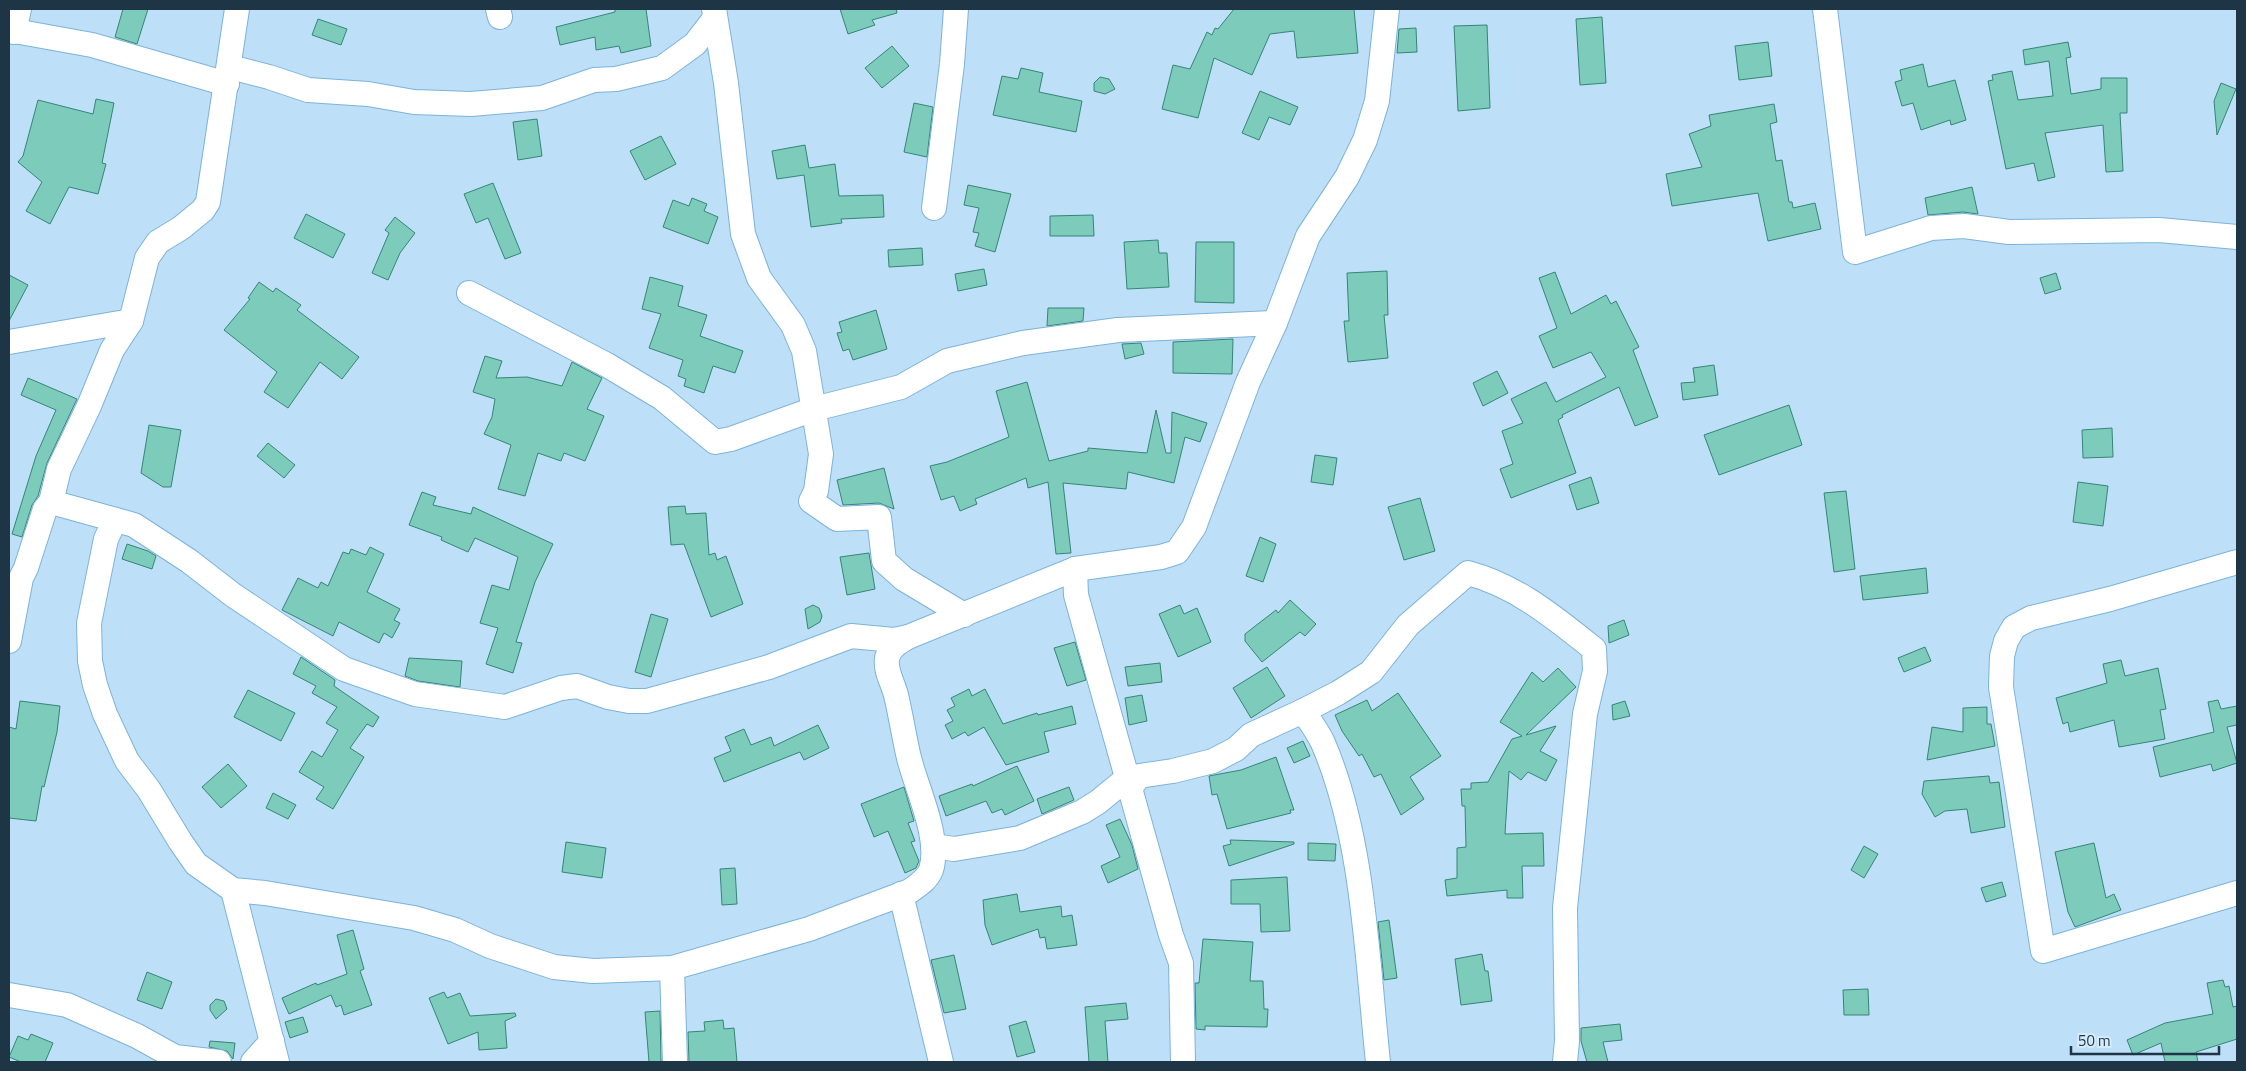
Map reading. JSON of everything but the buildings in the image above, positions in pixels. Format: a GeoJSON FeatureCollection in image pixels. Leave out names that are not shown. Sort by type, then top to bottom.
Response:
{"type":"FeatureCollection","features":[{"type":"Feature","properties":{"kind":"street"},"geometry":{"type":"LineString","coordinates":[[19,9],[11,31],[92,46],[228,76],[269,76],[308,90],[368,94],[414,102],[471,104],[542,98],[594,80],[616,79],[662,68],[695,44],[714,14]]}},
{"type":"Feature","properties":{"kind":"street"},"geometry":{"type":"LineString","coordinates":[[9,641],[15,576],[45,509],[52,502],[59,469],[89,406],[112,350],[131,320],[147,258],[158,242],[203,210],[208,202],[237,9]]}},
{"type":"Feature","properties":{"kind":"street"},"geometry":{"type":"LineString","coordinates":[[934,208],[952,64],[956,9]]}},
{"type":"Feature","properties":{"kind":"street"},"geometry":{"type":"LineString","coordinates":[[52,502],[134,525],[189,561],[233,595],[344,669],[415,694],[505,707],[561,688],[577,686],[608,697],[629,701],[648,700],[769,667],[796,655],[851,636],[894,640],[908,636],[1075,569],[1161,557],[1177,552],[1194,527],[1248,382],[1275,323],[1308,236],[1347,177],[1366,140],[1377,101],[1386,9]]}},
{"type":"Feature","properties":{"kind":"street"},"geometry":{"type":"LineString","coordinates":[[1825,9],[1855,252],[1931,228],[1964,226],[2009,232],[2158,230],[2237,237]]}},
{"type":"Feature","properties":{"kind":"street"},"geometry":{"type":"LineString","coordinates":[[714,14],[721,52],[743,234],[759,278],[793,325],[804,351],[821,454],[816,491],[811,500],[837,519],[879,517],[884,561],[904,579],[964,615]]}},
{"type":"Feature","properties":{"kind":"street"},"geometry":{"type":"LineString","coordinates":[[695,44],[721,52]]}},
{"type":"Feature","properties":{"kind":"street"},"geometry":{"type":"LineString","coordinates":[[469,293],[606,365],[662,398],[714,442],[731,439],[814,409],[902,387],[947,361],[1023,343],[1118,330],[1275,323]]}},
{"type":"Feature","properties":{"kind":"street"},"geometry":{"type":"LineString","coordinates":[[9,342],[131,320]]}},
{"type":"Feature","properties":{"kind":"street"},"geometry":{"type":"LineString","coordinates":[[115,520],[106,539],[89,624],[90,661],[95,685],[105,714],[126,761],[149,790],[196,864],[233,890],[266,893],[414,918],[455,930],[490,946],[554,967],[594,970],[672,968],[809,929],[910,891],[927,878],[931,870],[933,846],[910,761],[896,694],[887,668],[887,656],[895,644],[908,636]]}},
{"type":"Feature","properties":{"kind":"street"},"geometry":{"type":"LineString","coordinates":[[2237,562],[2110,599],[2031,618],[2014,627],[2006,641],[2000,671],[2043,951],[2237,893]]}},
{"type":"Feature","properties":{"kind":"street"},"geometry":{"type":"LineString","coordinates":[[1075,569],[1076,595],[1170,935],[1181,963],[1182,1062]]}},
{"type":"Feature","properties":{"kind":"street"},"geometry":{"type":"LineString","coordinates":[[1130,788],[1139,776],[1173,771],[1213,760],[1236,749],[1251,735],[1338,694],[1371,672],[1408,626],[1468,573],[1507,587],[1552,615],[1594,649],[1595,671],[1585,714],[1565,908],[1565,1062]]}},
{"type":"Feature","properties":{"kind":"street"},"geometry":{"type":"LineString","coordinates":[[1303,711],[1323,742],[1330,759],[1352,839],[1378,1062]]}},
{"type":"Feature","properties":{"kind":"street"},"geometry":{"type":"LineString","coordinates":[[933,846],[954,849],[1020,838],[1082,812],[1120,784],[1130,788]]}},
{"type":"Feature","properties":{"kind":"street"},"geometry":{"type":"LineString","coordinates":[[233,890],[275,1052],[253,1062]]}},
{"type":"Feature","properties":{"kind":"street"},"geometry":{"type":"LineString","coordinates":[[900,894],[941,1062]]}},
{"type":"Feature","properties":{"kind":"street"},"geometry":{"type":"LineString","coordinates":[[672,968],[675,1062]]}},
{"type":"Feature","properties":{"kind":"street"},"geometry":{"type":"LineString","coordinates":[[9,995],[67,1005],[137,1036],[176,1057],[219,1062]]}}]}
